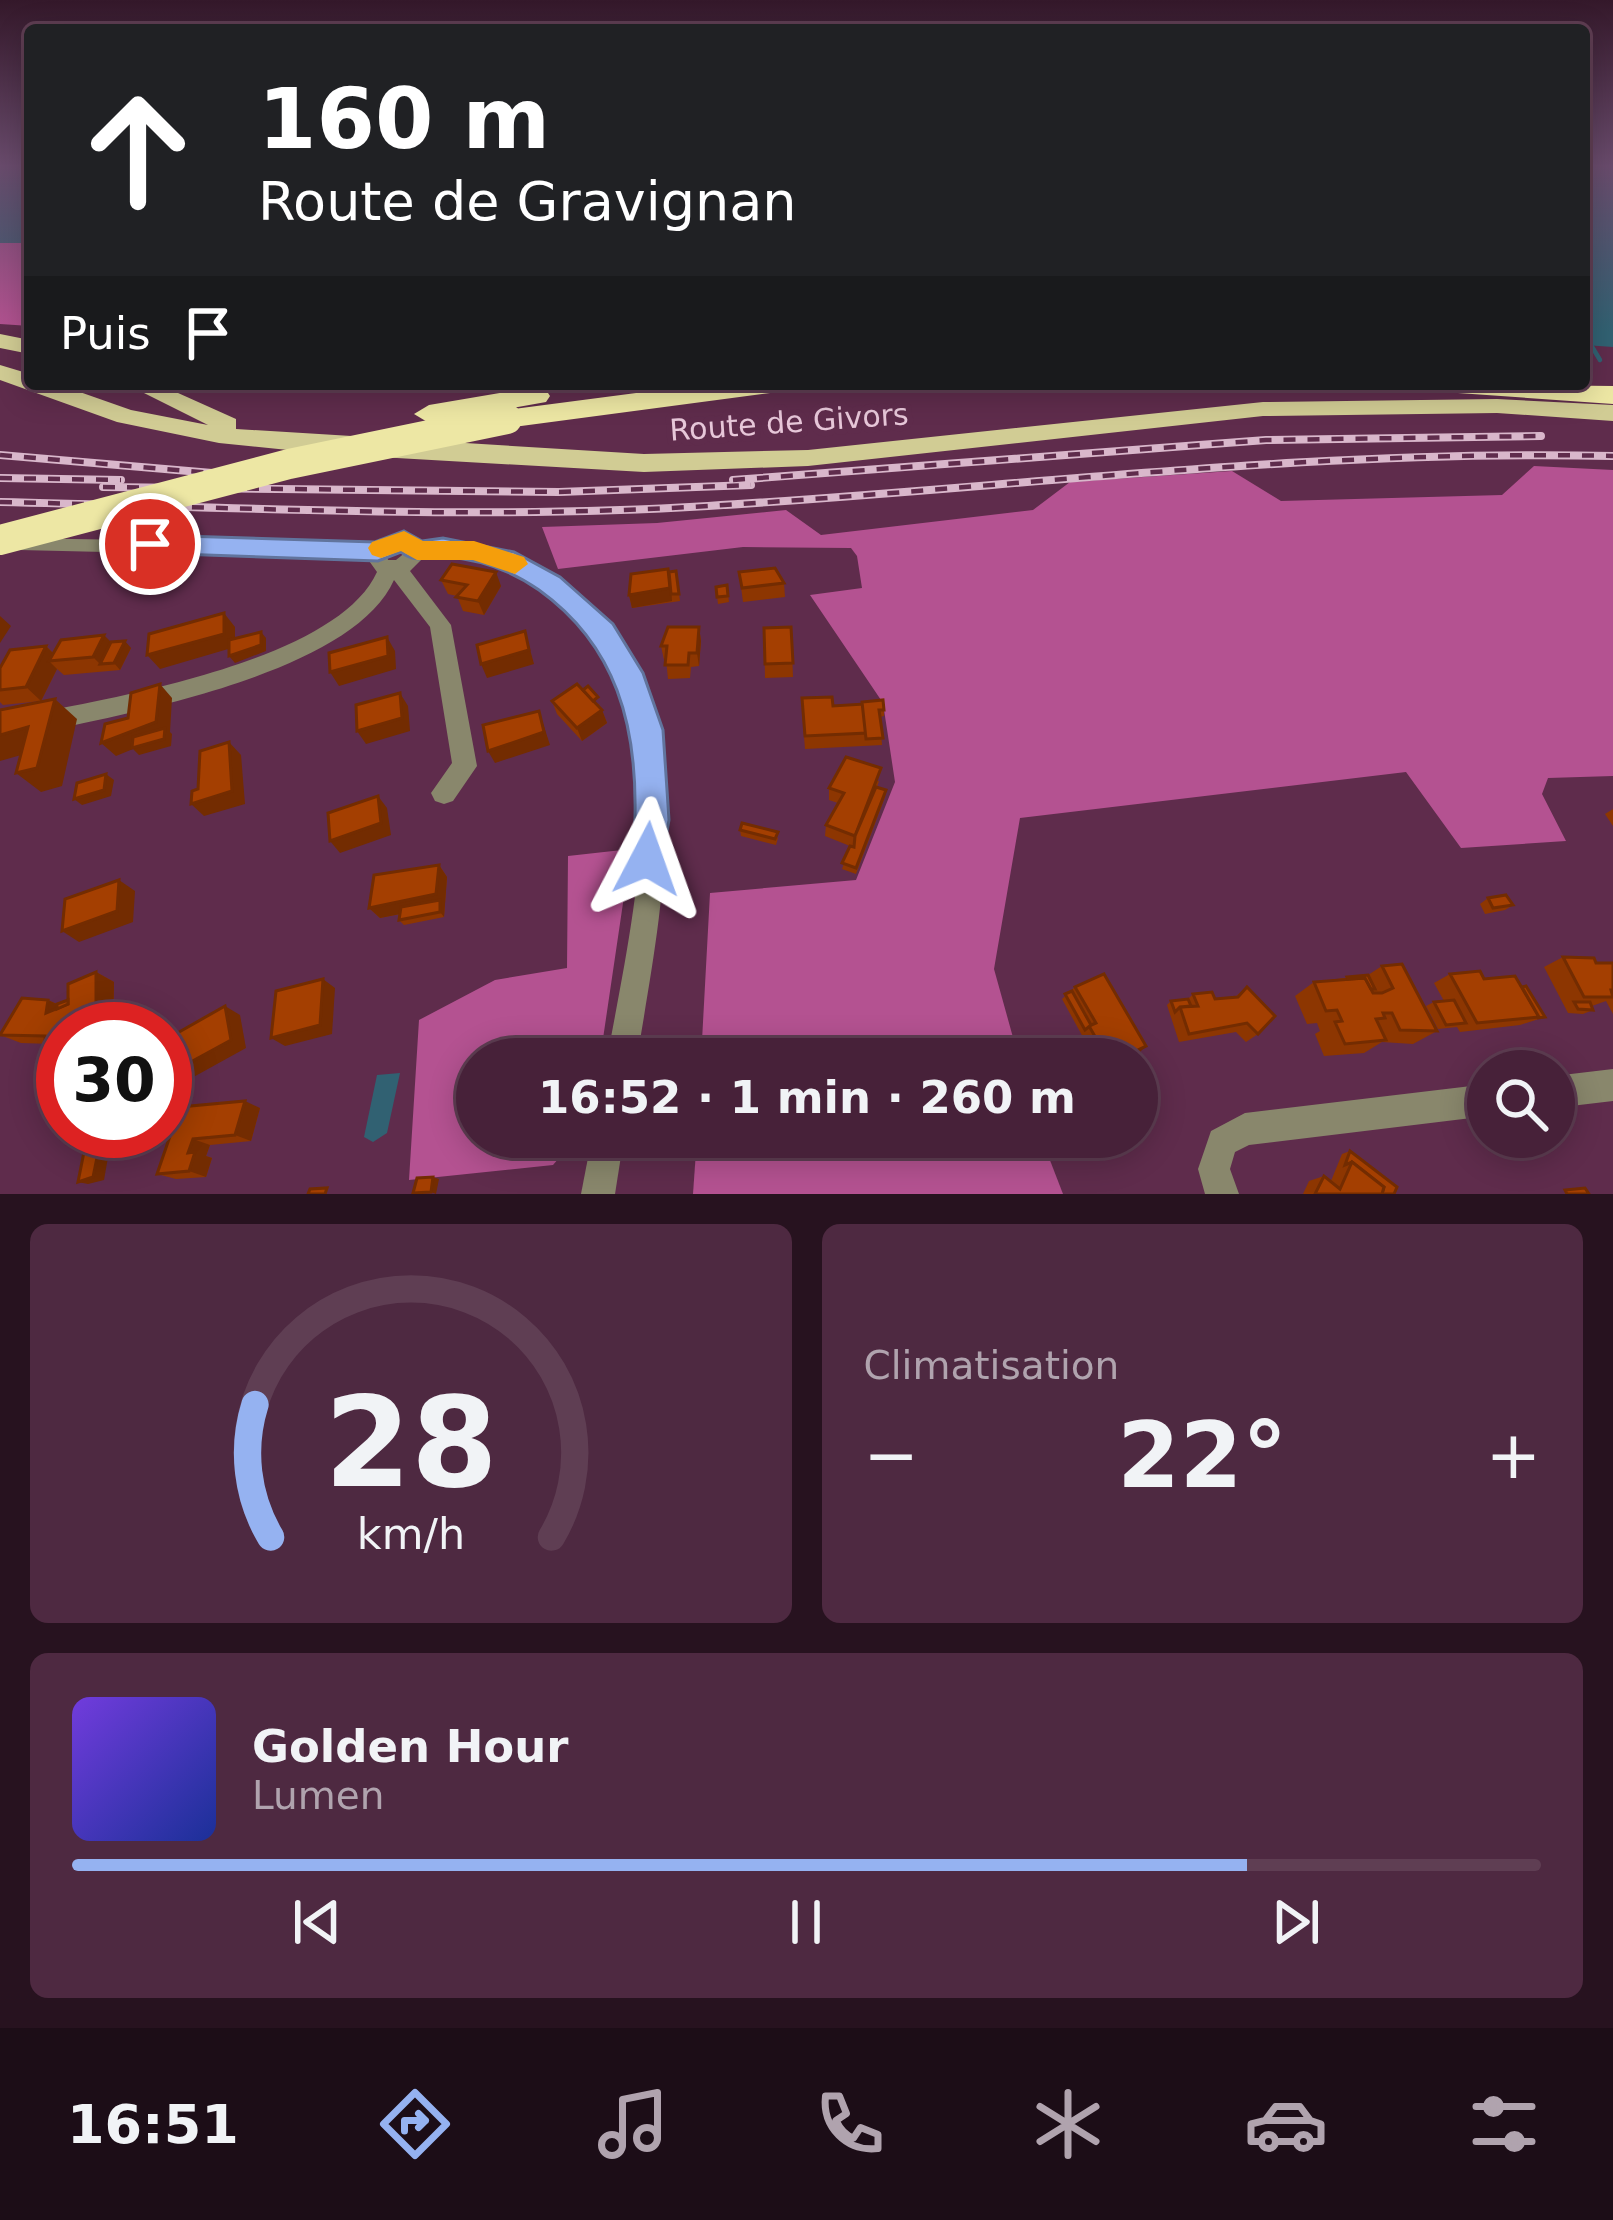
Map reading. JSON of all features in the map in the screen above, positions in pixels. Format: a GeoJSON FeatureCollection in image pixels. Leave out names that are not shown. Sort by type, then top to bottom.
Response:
{"type":"FeatureCollection","features":[{"type":"Feature","properties":{"kind":"highway"},"geometry":{"type":"LineString","coordinates":[[0,518],[188,467],[429,414],[579,390]]}},
{"type":"Feature","properties":{"kind":"highway"},"geometry":{"type":"LineString","coordinates":[[0,542],[289,464],[507,419],[725,390]]}},
{"type":"Feature","properties":{"kind":"highway"},"geometry":{"type":"LineString","coordinates":[[1543,390],[1613,395]]}},
{"type":"Feature","properties":{"kind":"main road","name":"Route de Givors"},"geometry":{"type":"LineString","coordinates":[[54,390],[154,424],[327,446],[673,464],[808,458],[1263,409],[1416,405],[1613,413]]}},
{"type":"Feature","properties":{"kind":"main road","name":"Route de Givors"},"geometry":{"type":"LineString","coordinates":[[150,390],[214,422],[327,446]]}},
{"type":"Feature","properties":{"kind":"main road"},"geometry":{"type":"LineString","coordinates":[[154,424],[183,406]]}},
{"type":"Feature","properties":{"kind":"street"},"geometry":{"type":"LineString","coordinates":[[0,542],[388,562],[410,561],[417,551],[474,550],[505,559],[550,584],[603,632],[629,673],[648,730],[652,820],[625,1038]]}},
{"type":"Feature","properties":{"kind":"street"},"geometry":{"type":"LineString","coordinates":[[0,730],[144,700],[247,670],[325,634],[372,601],[388,562]]}},
{"type":"Feature","properties":{"kind":"street"},"geometry":{"type":"LineString","coordinates":[[388,562],[440,625],[465,766],[444,793]]}},
{"type":"Feature","properties":{"kind":"street"},"geometry":{"type":"LineString","coordinates":[[1575,1089],[1613,1084]]}},
{"type":"Feature","properties":{"kind":"street"},"geometry":{"type":"LineString","coordinates":[[1222,1194],[1214,1169],[1222,1142],[1245,1129],[1467,1103]]}},
{"type":"Feature","properties":{"kind":"street"},"geometry":{"type":"LineString","coordinates":[[598,1194],[604,1158]]}},
{"type":"Feature","properties":{"kind":"shaded area"},"geometry":{"type":"Polygon","coordinates":[[[0,243],[24,243],[24,326],[0,324],[0,243]]]}},
{"type":"Feature","properties":{"kind":"shaded area"},"geometry":{"type":"Polygon","coordinates":[[[1534,466],[1613,470],[1613,776],[1548,778],[1542,794],[1566,841],[1461,848],[1406,772],[1020,818],[994,969],[1013,1038],[702,1038],[710,893],[856,880],[895,782],[883,703],[810,595],[862,588],[857,556],[851,548],[743,547],[558,569],[542,527],[657,523],[786,510],[821,535],[1033,510],[1070,482],[1232,471],[1281,501],[1502,495],[1534,466]]]}},
{"type":"Feature","properties":{"kind":"shaded area"},"geometry":{"type":"Polygon","coordinates":[[[631,849],[603,1038],[456,1038],[456,1158],[559,1158],[553,1165],[409,1180],[419,1020],[495,980],[567,968],[568,856],[631,849]]]}},
{"type":"Feature","properties":{"kind":"shaded area"},"geometry":{"type":"Polygon","coordinates":[[[696,1158],[1049,1158],[1063,1194],[693,1194],[696,1158]]]}},
{"type":"Feature","properties":{"kind":"water"},"geometry":{"type":"Polygon","coordinates":[[[0,221],[24,221],[24,243],[0,243],[0,221]]]}},
{"type":"Feature","properties":{"kind":"water"},"geometry":{"type":"Polygon","coordinates":[[[1590,221],[1613,221],[1613,347],[1590,345],[1590,221]]]}},
{"type":"Feature","properties":{"kind":"water"},"geometry":{"type":"Polygon","coordinates":[[[400,1073],[387,1133],[373,1142],[364,1137],[377,1075],[400,1073]]]}},
{"type":"Feature","properties":{"kind":"building"},"geometry":{"type":"Polygon","coordinates":[[[452,564],[496,572],[478,601],[456,597],[467,585],[441,580],[452,564]]]}},
{"type":"Feature","properties":{"kind":"building"},"geometry":{"type":"Polygon","coordinates":[[[775,568],[784,583],[742,588],[739,572],[775,568]]]}},
{"type":"Feature","properties":{"kind":"building"},"geometry":{"type":"Polygon","coordinates":[[[668,569],[670,588],[629,595],[631,574],[668,569]]]}},
{"type":"Feature","properties":{"kind":"building"},"geometry":{"type":"Polygon","coordinates":[[[676,571],[679,594],[671,594],[669,572],[676,571]]]}},
{"type":"Feature","properties":{"kind":"building"},"geometry":{"type":"Polygon","coordinates":[[[727,585],[728,596],[717,597],[716,587],[727,585]]]}},
{"type":"Feature","properties":{"kind":"building"},"geometry":{"type":"Polygon","coordinates":[[[224,613],[224,634],[147,655],[149,634],[224,613]]]}},
{"type":"Feature","properties":{"kind":"building"},"geometry":{"type":"Polygon","coordinates":[[[668,627],[699,627],[697,653],[689,653],[688,665],[665,665],[667,646],[661,646],[668,627]]]}},
{"type":"Feature","properties":{"kind":"building"},"geometry":{"type":"Polygon","coordinates":[[[791,627],[793,663],[765,664],[764,628],[791,627]]]}},
{"type":"Feature","properties":{"kind":"building"},"geometry":{"type":"Polygon","coordinates":[[[525,631],[529,650],[481,664],[477,645],[525,631]]]}},
{"type":"Feature","properties":{"kind":"building"},"geometry":{"type":"Polygon","coordinates":[[[261,632],[261,645],[229,656],[229,640],[261,632]]]}},
{"type":"Feature","properties":{"kind":"building"},"geometry":{"type":"Polygon","coordinates":[[[104,635],[93,657],[49,661],[61,640],[104,635]]]}},
{"type":"Feature","properties":{"kind":"building"},"geometry":{"type":"Polygon","coordinates":[[[387,637],[388,656],[330,672],[329,653],[387,637]]]}},
{"type":"Feature","properties":{"kind":"building"},"geometry":{"type":"Polygon","coordinates":[[[125,641],[114,663],[100,664],[111,642],[125,641]]]}},
{"type":"Feature","properties":{"kind":"building"},"geometry":{"type":"Polygon","coordinates":[[[46,646],[26,687],[0,690],[0,668],[10,650],[46,646]]]}},
{"type":"Feature","properties":{"kind":"building"},"geometry":{"type":"Polygon","coordinates":[[[160,684],[156,722],[101,743],[105,724],[128,718],[131,693],[160,684]]]}},
{"type":"Feature","properties":{"kind":"building"},"geometry":{"type":"Polygon","coordinates":[[[577,684],[602,710],[577,728],[552,701],[577,684]]]}},
{"type":"Feature","properties":{"kind":"building"},"geometry":{"type":"Polygon","coordinates":[[[588,686],[598,697],[593,701],[583,690],[588,686]]]}},
{"type":"Feature","properties":{"kind":"building"},"geometry":{"type":"Polygon","coordinates":[[[400,693],[402,718],[357,731],[356,705],[400,693]]]}},
{"type":"Feature","properties":{"kind":"building"},"geometry":{"type":"Polygon","coordinates":[[[832,697],[833,706],[864,704],[867,733],[805,736],[802,698],[832,697]]]}},
{"type":"Feature","properties":{"kind":"building"},"geometry":{"type":"Polygon","coordinates":[[[55,699],[37,768],[16,773],[28,727],[0,735],[0,710],[55,699]]]}},
{"type":"Feature","properties":{"kind":"building"},"geometry":{"type":"Polygon","coordinates":[[[883,700],[884,710],[879,710],[883,738],[866,739],[862,702],[883,700]]]}},
{"type":"Feature","properties":{"kind":"building"},"geometry":{"type":"Polygon","coordinates":[[[539,711],[544,732],[488,751],[483,725],[539,711]]]}},
{"type":"Feature","properties":{"kind":"building"},"geometry":{"type":"Polygon","coordinates":[[[165,728],[164,739],[132,748],[133,737],[165,728]]]}},
{"type":"Feature","properties":{"kind":"building"},"geometry":{"type":"Polygon","coordinates":[[[229,742],[232,791],[191,804],[192,791],[198,789],[200,751],[229,742]]]}},
{"type":"Feature","properties":{"kind":"building"},"geometry":{"type":"Polygon","coordinates":[[[846,757],[881,768],[855,836],[826,825],[844,793],[829,788],[846,757]]]}},
{"type":"Feature","properties":{"kind":"building"},"geometry":{"type":"Polygon","coordinates":[[[106,774],[104,790],[74,799],[77,783],[106,774]]]}},
{"type":"Feature","properties":{"kind":"building"},"geometry":{"type":"Polygon","coordinates":[[[876,787],[886,790],[856,868],[842,863],[850,846],[854,847],[876,787]]]}},
{"type":"Feature","properties":{"kind":"building"},"geometry":{"type":"Polygon","coordinates":[[[378,796],[381,823],[330,841],[328,813],[378,796]]]}},
{"type":"Feature","properties":{"kind":"building"},"geometry":{"type":"Polygon","coordinates":[[[742,823],[778,832],[775,839],[740,830],[742,823]]]}},
{"type":"Feature","properties":{"kind":"building"},"geometry":{"type":"Polygon","coordinates":[[[439,865],[436,894],[369,908],[374,875],[439,865]]]}},
{"type":"Feature","properties":{"kind":"building"},"geometry":{"type":"Polygon","coordinates":[[[119,880],[117,911],[62,931],[65,899],[119,880]]]}},
{"type":"Feature","properties":{"kind":"building"},"geometry":{"type":"Polygon","coordinates":[[[1506,895],[1513,905],[1493,908],[1488,898],[1506,895]]]}},
{"type":"Feature","properties":{"kind":"building"},"geometry":{"type":"Polygon","coordinates":[[[440,900],[440,912],[399,920],[401,907],[440,900]]]}},
{"type":"Feature","properties":{"kind":"building"},"geometry":{"type":"Polygon","coordinates":[[[1563,957],[1613,963],[1613,997],[1584,997],[1563,957]]]}},
{"type":"Feature","properties":{"kind":"building"},"geometry":{"type":"Polygon","coordinates":[[[1402,964],[1437,1031],[1400,1030],[1392,1013],[1383,1013],[1385,1018],[1376,1019],[1386,1040],[1345,1044],[1335,1022],[1342,1021],[1337,1010],[1326,1011],[1314,982],[1365,978],[1373,993],[1382,993],[1393,988],[1382,966],[1402,964]]]}},
{"type":"Feature","properties":{"kind":"building"},"geometry":{"type":"Polygon","coordinates":[[[1480,971],[1484,979],[1515,976],[1539,1017],[1477,1023],[1450,974],[1480,971]]]}},
{"type":"Feature","properties":{"kind":"building"},"geometry":{"type":"Polygon","coordinates":[[[96,972],[96,1002],[68,1002],[68,984],[96,972]]]}},
{"type":"Feature","properties":{"kind":"building"},"geometry":{"type":"Polygon","coordinates":[[[1104,974],[1141,1038],[1096,1038],[1089,1026],[1096,1023],[1075,987],[1104,974]]]}},
{"type":"Feature","properties":{"kind":"building"},"geometry":{"type":"Polygon","coordinates":[[[1368,975],[1375,989],[1365,978],[1347,977],[1368,975]]]}},
{"type":"Feature","properties":{"kind":"building"},"geometry":{"type":"Polygon","coordinates":[[[323,979],[320,1025],[271,1038],[276,991],[323,979]]]}},
{"type":"Feature","properties":{"kind":"building"},"geometry":{"type":"Polygon","coordinates":[[[1526,986],[1545,1017],[1537,1018],[1522,987],[1526,986]]]}},
{"type":"Feature","properties":{"kind":"building"},"geometry":{"type":"Polygon","coordinates":[[[1247,987],[1275,1016],[1258,1034],[1247,1023],[1189,1034],[1180,1007],[1198,1006],[1193,994],[1238,997],[1247,987]]]}},
{"type":"Feature","properties":{"kind":"building"},"geometry":{"type":"Polygon","coordinates":[[[1072,991],[1091,1025],[1085,1030],[1065,994],[1072,991]]]}},
{"type":"Feature","properties":{"kind":"building"},"geometry":{"type":"Polygon","coordinates":[[[22,998],[48,1000],[36,1002],[36,1036],[0,1035],[22,998]]]}},
{"type":"Feature","properties":{"kind":"building"},"geometry":{"type":"Polygon","coordinates":[[[1188,999],[1191,1006],[1175,1012],[1171,1001],[1188,999]]]}},
{"type":"Feature","properties":{"kind":"building"},"geometry":{"type":"Polygon","coordinates":[[[1454,1000],[1466,1023],[1446,1025],[1434,1002],[1454,1000]]]}},
{"type":"Feature","properties":{"kind":"building"},"geometry":{"type":"Polygon","coordinates":[[[1574,1002],[1590,1002],[1593,1010],[1578,1009],[1574,1002]]]}},
{"type":"Feature","properties":{"kind":"building"},"geometry":{"type":"Polygon","coordinates":[[[225,1006],[231,1040],[192,1061],[192,1025],[225,1006]]]}},
{"type":"Feature","properties":{"kind":"building"},"geometry":{"type":"Polygon","coordinates":[[[245,1101],[235,1135],[192,1142],[192,1106],[245,1101]]]}},
{"type":"Feature","properties":{"kind":"building"},"geometry":{"type":"Polygon","coordinates":[[[1350,1151],[1397,1187],[1394,1194],[1382,1194],[1384,1187],[1352,1162],[1345,1165],[1350,1151]]]}},
{"type":"Feature","properties":{"kind":"building"},"geometry":{"type":"Polygon","coordinates":[[[195,1152],[189,1171],[157,1174],[162,1158],[192,1158],[195,1152]]]}},
{"type":"Feature","properties":{"kind":"building"},"geometry":{"type":"Polygon","coordinates":[[[83,1158],[97,1158],[93,1177],[78,1182],[83,1158]]]}},
{"type":"Feature","properties":{"kind":"building"},"geometry":{"type":"Polygon","coordinates":[[[1352,1162],[1384,1187],[1382,1194],[1315,1194],[1324,1176],[1340,1189],[1352,1162]]]}},
{"type":"Feature","properties":{"kind":"building"},"geometry":{"type":"Polygon","coordinates":[[[433,1177],[431,1192],[413,1193],[417,1178],[433,1177]]]}},
{"type":"Feature","properties":{"kind":"building"},"geometry":{"type":"Polygon","coordinates":[[[327,1188],[325,1194],[308,1194],[310,1189],[327,1188]]]}},
{"type":"Feature","properties":{"kind":"building"},"geometry":{"type":"Polygon","coordinates":[[[1585,1188],[1589,1194],[1567,1194],[1565,1190],[1585,1188]]]}},
{"type":"Feature","properties":{"kind":"waterway"},"geometry":{"type":"LineString","coordinates":[[1591,345],[1600,360]]}},
{"type":"Feature","properties":{"kind":"railway"},"geometry":{"type":"LineString","coordinates":[[733,480],[1266,440],[1541,436]]}},
{"type":"Feature","properties":{"kind":"railway"},"geometry":{"type":"LineString","coordinates":[[0,455],[212,473]]}},
{"type":"Feature","properties":{"kind":"railway"},"geometry":{"type":"LineString","coordinates":[[0,502],[354,511],[620,510],[1273,464],[1499,455],[1613,456]]}},
{"type":"Feature","properties":{"kind":"railway"},"geometry":{"type":"LineString","coordinates":[[0,478],[121,480]]}},
{"type":"Feature","properties":{"kind":"railway"},"geometry":{"type":"LineString","coordinates":[[103,487],[559,492],[751,485]]}},
{"type":"Feature","properties":{"kind":"slow traffic"},"geometry":{"type":"LineString","coordinates":[[381,548],[404,540],[417,551],[474,550],[515,564]]}},
{"type":"Feature","properties":{"kind":"route"},"geometry":{"type":"LineString","coordinates":[[150,544],[378,551],[404,540],[417,551],[474,550],[505,559],[550,584],[603,632],[629,673],[648,730],[652,820],[647,859]]}}]}
